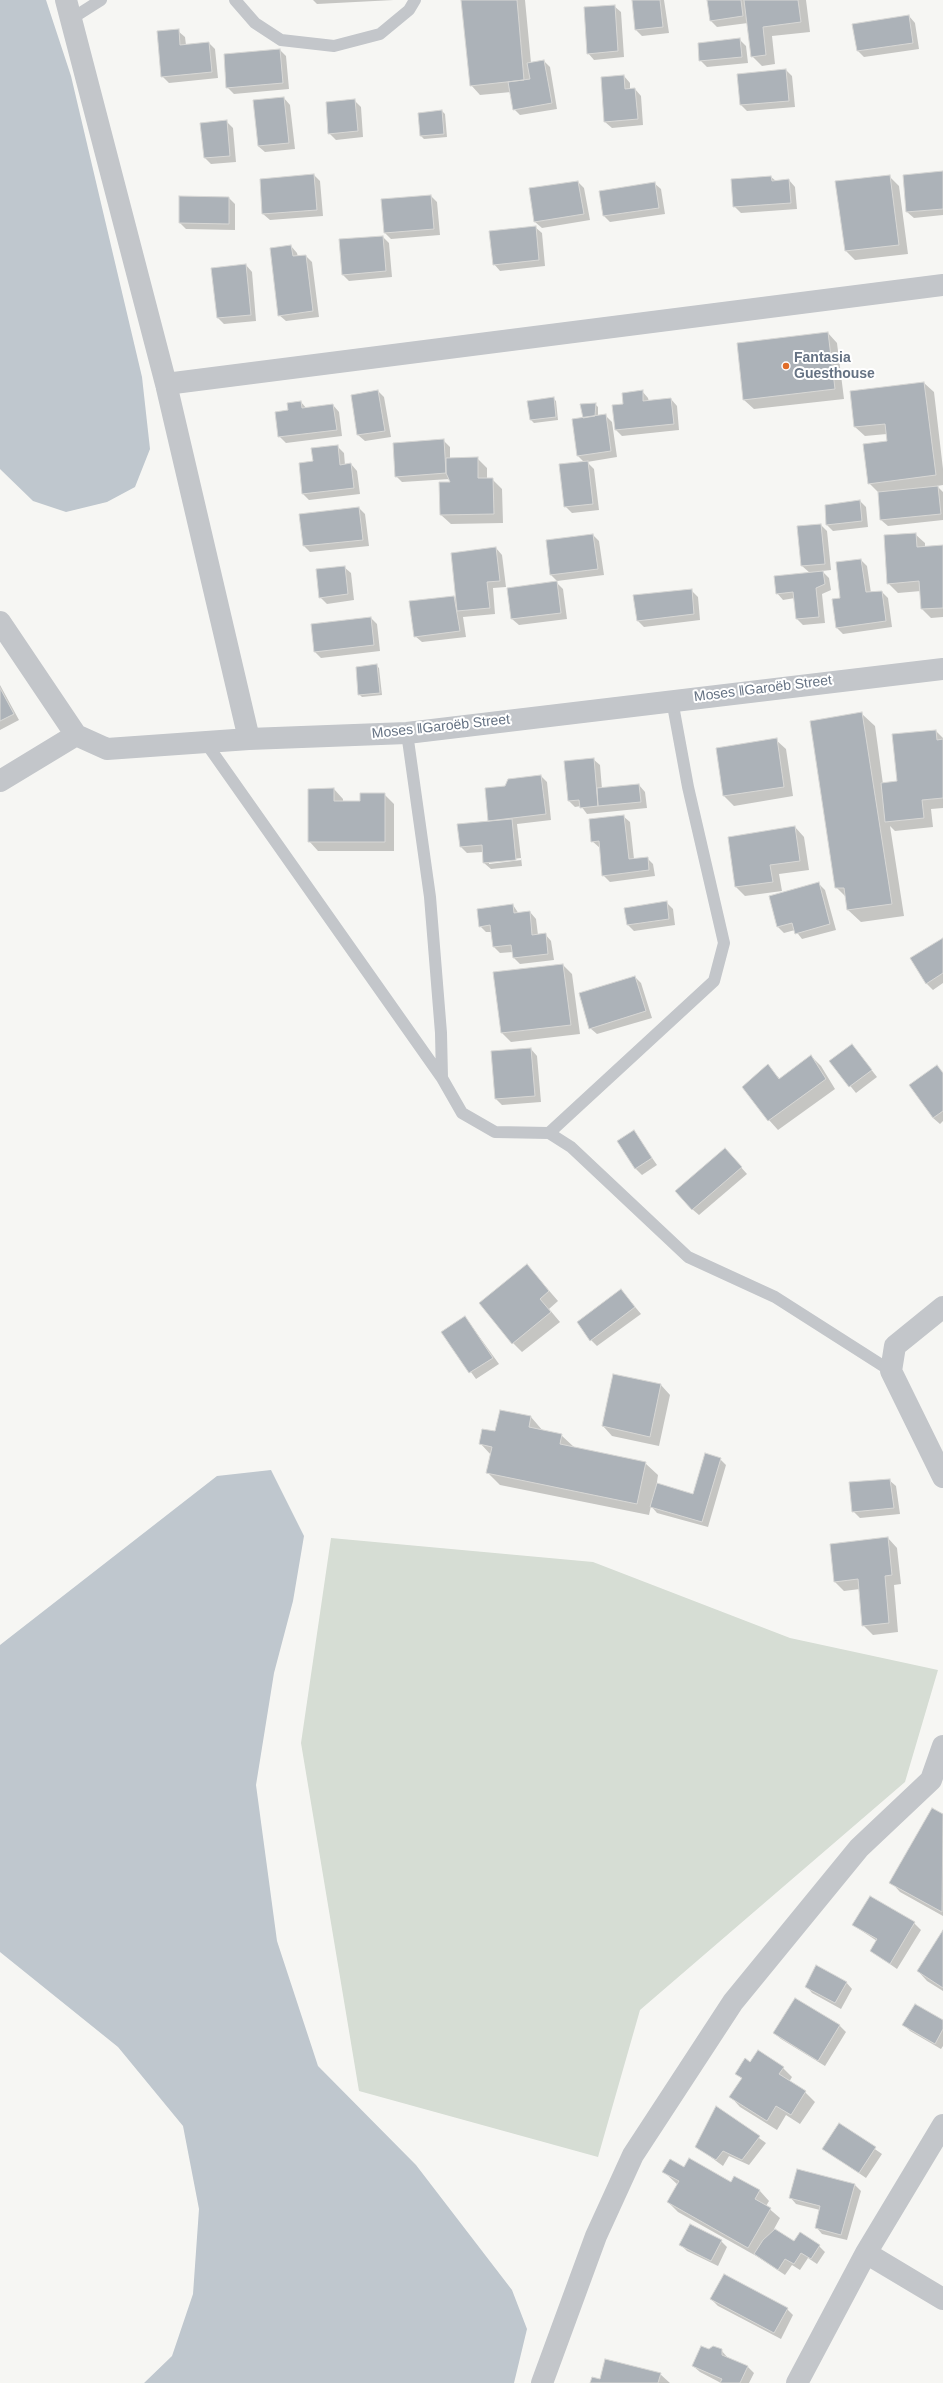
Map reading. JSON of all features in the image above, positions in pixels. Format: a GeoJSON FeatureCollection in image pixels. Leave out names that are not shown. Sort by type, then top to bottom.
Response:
{"type":"FeatureCollection","features":[{"type":"Feature","properties":{"kind":"street"},"geometry":{"type":"LineString","coordinates":[[69,10],[166,384],[248,739]]}},
{"type":"Feature","properties":{"kind":"street"},"geometry":{"type":"LineString","coordinates":[[166,384],[943,285]]}},
{"type":"Feature","properties":{"kind":"street"},"geometry":{"type":"LineString","coordinates":[[0,622],[76,735],[0,781]]}},
{"type":"Feature","properties":{"kind":"street","name":"Moses ǁGaroëb Street"},"geometry":{"type":"LineString","coordinates":[[76,735],[107,749],[248,739],[407,733],[672,700],[943,669]]}},
{"type":"Feature","properties":{"kind":"street"},"geometry":{"type":"LineString","coordinates":[[943,1307],[895,1346],[891,1371],[943,1477]]}},
{"type":"Feature","properties":{"kind":"street"},"geometry":{"type":"LineString","coordinates":[[542,2383],[596,2236],[633,2155],[733,2002],[859,1848],[937,1782],[943,1746]]}},
{"type":"Feature","properties":{"kind":"street"},"geometry":{"type":"LineString","coordinates":[[797,2383],[866,2253],[943,2124]]}},
{"type":"Feature","properties":{"kind":"street"},"geometry":{"type":"LineString","coordinates":[[866,2253],[943,2299]]}},
{"type":"Feature","properties":{"kind":"lane"},"geometry":{"type":"LineString","coordinates":[[69,10],[101,0]]}},
{"type":"Feature","properties":{"kind":"lane"},"geometry":{"type":"LineString","coordinates":[[235,0],[255,23],[281,40],[334,46],[380,34],[409,10],[415,0]]}},
{"type":"Feature","properties":{"kind":"lane"},"geometry":{"type":"LineString","coordinates":[[549,1133],[714,981],[724,943],[688,787],[672,700]]}},
{"type":"Feature","properties":{"kind":"lane"},"geometry":{"type":"LineString","coordinates":[[407,733],[430,897],[442,1033],[442,1078]]}},
{"type":"Feature","properties":{"kind":"lane"},"geometry":{"type":"LineString","coordinates":[[206,743],[442,1078],[462,1113],[494,1132],[549,1133],[571,1148],[688,1257],[775,1297],[891,1371]]}},
{"type":"Feature","properties":{"kind":"shaded area"},"geometry":{"type":"Polygon","coordinates":[[[0,0],[46,0],[71,76],[142,377],[150,449],[135,487],[107,502],[66,512],[33,501],[0,469],[0,0]]]}},
{"type":"Feature","properties":{"kind":"shaded area"},"geometry":{"type":"Polygon","coordinates":[[[271,1470],[304,1536],[293,1601],[274,1673],[256,1785],[277,1941],[318,2066],[416,2165],[512,2290],[527,2329],[514,2383],[144,2383],[172,2356],[193,2294],[199,2209],[183,2126],[118,2047],[0,1952],[0,1645],[217,1476],[271,1470]]]}},
{"type":"Feature","properties":{"kind":"shaded area"},"geometry":{"type":"Polygon","coordinates":[[[331,1538],[593,1562],[790,1638],[938,1670],[905,1782],[640,2010],[598,2157],[359,2091],[301,1743],[331,1538]]]}},
{"type":"Feature","properties":{"kind":"building"},"geometry":{"type":"Polygon","coordinates":[[[461,0],[517,0],[524,80],[470,86],[461,0]]]}},
{"type":"Feature","properties":{"kind":"building"},"geometry":{"type":"Polygon","coordinates":[[[632,0],[660,0],[663,27],[635,30],[632,0]]]}},
{"type":"Feature","properties":{"kind":"building"},"geometry":{"type":"Polygon","coordinates":[[[707,0],[741,0],[743,16],[710,21],[707,0]]]}},
{"type":"Feature","properties":{"kind":"building"},"geometry":{"type":"Polygon","coordinates":[[[744,0],[798,0],[801,22],[763,27],[766,55],[751,57],[744,0]]]}},
{"type":"Feature","properties":{"kind":"building"},"geometry":{"type":"Polygon","coordinates":[[[615,5],[618,51],[587,54],[584,7],[615,5]]]}},
{"type":"Feature","properties":{"kind":"building"},"geometry":{"type":"Polygon","coordinates":[[[909,15],[913,43],[857,51],[852,24],[909,15]]]}},
{"type":"Feature","properties":{"kind":"building"},"geometry":{"type":"Polygon","coordinates":[[[179,29],[180,45],[209,42],[212,72],[161,77],[157,31],[179,29]]]}},
{"type":"Feature","properties":{"kind":"building"},"geometry":{"type":"Polygon","coordinates":[[[740,38],[742,57],[699,61],[698,43],[740,38]]]}},
{"type":"Feature","properties":{"kind":"building"},"geometry":{"type":"Polygon","coordinates":[[[280,49],[283,83],[226,88],[224,54],[280,49]]]}},
{"type":"Feature","properties":{"kind":"building"},"geometry":{"type":"Polygon","coordinates":[[[544,60],[552,103],[513,110],[508,82],[530,79],[527,63],[544,60]]]}},
{"type":"Feature","properties":{"kind":"building"},"geometry":{"type":"Polygon","coordinates":[[[786,69],[789,101],[740,105],[737,74],[786,69]]]}},
{"type":"Feature","properties":{"kind":"building"},"geometry":{"type":"Polygon","coordinates":[[[624,75],[625,89],[635,88],[638,119],[604,122],[601,77],[624,75]]]}},
{"type":"Feature","properties":{"kind":"building"},"geometry":{"type":"Polygon","coordinates":[[[284,97],[289,143],[258,146],[253,100],[284,97]]]}},
{"type":"Feature","properties":{"kind":"building"},"geometry":{"type":"Polygon","coordinates":[[[355,99],[358,131],[328,134],[326,102],[355,99]]]}},
{"type":"Feature","properties":{"kind":"building"},"geometry":{"type":"Polygon","coordinates":[[[442,110],[444,134],[420,136],[418,113],[442,110]]]}},
{"type":"Feature","properties":{"kind":"building"},"geometry":{"type":"Polygon","coordinates":[[[227,120],[230,156],[204,158],[200,123],[227,120]]]}},
{"type":"Feature","properties":{"kind":"building"},"geometry":{"type":"Polygon","coordinates":[[[943,171],[943,209],[906,212],[903,175],[943,171]]]}},
{"type":"Feature","properties":{"kind":"building"},"geometry":{"type":"Polygon","coordinates":[[[314,174],[317,210],[262,214],[260,179],[314,174]]]}},
{"type":"Feature","properties":{"kind":"building"},"geometry":{"type":"Polygon","coordinates":[[[890,175],[899,245],[845,251],[835,181],[890,175]]]}},
{"type":"Feature","properties":{"kind":"building"},"geometry":{"type":"Polygon","coordinates":[[[771,176],[772,181],[789,179],[791,203],[733,207],[731,179],[771,176]]]}},
{"type":"Feature","properties":{"kind":"building"},"geometry":{"type":"Polygon","coordinates":[[[578,181],[584,214],[534,222],[529,188],[578,181]]]}},
{"type":"Feature","properties":{"kind":"building"},"geometry":{"type":"Polygon","coordinates":[[[655,182],[659,208],[603,216],[599,191],[655,182]]]}},
{"type":"Feature","properties":{"kind":"building"},"geometry":{"type":"Polygon","coordinates":[[[431,195],[434,229],[384,233],[381,199],[431,195]]]}},
{"type":"Feature","properties":{"kind":"building"},"geometry":{"type":"Polygon","coordinates":[[[179,196],[229,197],[229,224],[179,223],[179,196]]]}},
{"type":"Feature","properties":{"kind":"building"},"geometry":{"type":"Polygon","coordinates":[[[536,226],[539,260],[493,265],[489,231],[536,226]]]}},
{"type":"Feature","properties":{"kind":"building"},"geometry":{"type":"Polygon","coordinates":[[[383,236],[386,271],[342,275],[339,239],[383,236]]]}},
{"type":"Feature","properties":{"kind":"building"},"geometry":{"type":"Polygon","coordinates":[[[291,245],[293,256],[306,255],[313,311],[278,316],[270,248],[291,245]]]}},
{"type":"Feature","properties":{"kind":"building"},"geometry":{"type":"Polygon","coordinates":[[[246,264],[251,315],[217,318],[211,268],[246,264]]]}},
{"type":"Feature","properties":{"kind":"building","name":"Fantasia Guesthouse"},"geometry":{"type":"Polygon","coordinates":[[[828,332],[835,389],[743,400],[737,343],[828,332]]]}},
{"type":"Feature","properties":{"kind":"building"},"geometry":{"type":"Polygon","coordinates":[[[924,382],[936,475],[868,484],[863,444],[887,441],[885,424],[854,427],[850,391],[924,382]]]}},
{"type":"Feature","properties":{"kind":"building"},"geometry":{"type":"Polygon","coordinates":[[[378,390],[385,431],[357,435],[351,395],[378,390]]]}},
{"type":"Feature","properties":{"kind":"building"},"geometry":{"type":"Polygon","coordinates":[[[643,390],[643,401],[671,398],[674,424],[615,430],[612,405],[623,404],[622,393],[643,390]]]}},
{"type":"Feature","properties":{"kind":"building"},"geometry":{"type":"Polygon","coordinates":[[[554,397],[556,417],[530,420],[527,401],[554,397]]]}},
{"type":"Feature","properties":{"kind":"building"},"geometry":{"type":"Polygon","coordinates":[[[301,401],[302,408],[333,404],[337,430],[278,437],[275,412],[288,410],[287,403],[301,401]]]}},
{"type":"Feature","properties":{"kind":"building"},"geometry":{"type":"Polygon","coordinates":[[[596,403],[595,416],[583,418],[580,404],[596,403]]]}},
{"type":"Feature","properties":{"kind":"building"},"geometry":{"type":"Polygon","coordinates":[[[606,414],[611,451],[577,456],[572,419],[606,414]]]}},
{"type":"Feature","properties":{"kind":"building"},"geometry":{"type":"Polygon","coordinates":[[[444,439],[446,473],[395,477],[393,443],[444,439]]]}},
{"type":"Feature","properties":{"kind":"building"},"geometry":{"type":"Polygon","coordinates":[[[338,445],[340,465],[351,463],[354,488],[302,494],[299,463],[313,461],[311,448],[338,445]]]}},
{"type":"Feature","properties":{"kind":"building"},"geometry":{"type":"Polygon","coordinates":[[[478,457],[478,478],[493,478],[494,514],[440,515],[439,482],[450,482],[446,473],[446,458],[478,457]]]}},
{"type":"Feature","properties":{"kind":"building"},"geometry":{"type":"Polygon","coordinates":[[[588,461],[593,504],[564,507],[559,464],[588,461]]]}},
{"type":"Feature","properties":{"kind":"building"},"geometry":{"type":"Polygon","coordinates":[[[938,486],[941,514],[880,520],[878,492],[938,486]]]}},
{"type":"Feature","properties":{"kind":"building"},"geometry":{"type":"Polygon","coordinates":[[[860,500],[862,521],[826,525],[825,505],[860,500]]]}},
{"type":"Feature","properties":{"kind":"building"},"geometry":{"type":"Polygon","coordinates":[[[359,507],[363,540],[303,546],[299,514],[359,507]]]}},
{"type":"Feature","properties":{"kind":"building"},"geometry":{"type":"Polygon","coordinates":[[[821,524],[825,564],[801,566],[797,526],[821,524]]]}},
{"type":"Feature","properties":{"kind":"building"},"geometry":{"type":"Polygon","coordinates":[[[916,533],[917,547],[943,545],[943,608],[921,609],[919,581],[887,584],[884,535],[916,533]]]}},
{"type":"Feature","properties":{"kind":"building"},"geometry":{"type":"Polygon","coordinates":[[[593,534],[598,569],[550,575],[546,540],[593,534]]]}},
{"type":"Feature","properties":{"kind":"building"},"geometry":{"type":"Polygon","coordinates":[[[496,547],[500,581],[487,582],[490,608],[457,611],[451,553],[496,547]]]}},
{"type":"Feature","properties":{"kind":"building"},"geometry":{"type":"Polygon","coordinates":[[[861,559],[866,592],[882,591],[886,621],[836,628],[832,599],[840,598],[836,562],[861,559]]]}},
{"type":"Feature","properties":{"kind":"building"},"geometry":{"type":"Polygon","coordinates":[[[345,566],[348,594],[319,598],[316,569],[345,566]]]}},
{"type":"Feature","properties":{"kind":"building"},"geometry":{"type":"Polygon","coordinates":[[[823,571],[825,584],[816,588],[819,617],[796,619],[793,592],[776,594],[774,576],[823,571]]]}},
{"type":"Feature","properties":{"kind":"building"},"geometry":{"type":"Polygon","coordinates":[[[557,581],[561,613],[511,619],[507,588],[557,581]]]}},
{"type":"Feature","properties":{"kind":"building"},"geometry":{"type":"Polygon","coordinates":[[[692,589],[694,614],[637,621],[633,595],[692,589]]]}},
{"type":"Feature","properties":{"kind":"building"},"geometry":{"type":"Polygon","coordinates":[[[454,596],[460,631],[414,637],[409,601],[454,596]]]}},
{"type":"Feature","properties":{"kind":"building"},"geometry":{"type":"Polygon","coordinates":[[[371,617],[374,645],[314,652],[311,624],[371,617]]]}},
{"type":"Feature","properties":{"kind":"building"},"geometry":{"type":"Polygon","coordinates":[[[377,664],[380,693],[358,695],[356,667],[377,664]]]}},
{"type":"Feature","properties":{"kind":"building"},"geometry":{"type":"Polygon","coordinates":[[[0,688],[14,714],[0,721],[0,688]]]}},
{"type":"Feature","properties":{"kind":"building"},"geometry":{"type":"Polygon","coordinates":[[[862,712],[892,904],[847,910],[844,888],[835,888],[810,721],[862,712]]]}},
{"type":"Feature","properties":{"kind":"building"},"geometry":{"type":"Polygon","coordinates":[[[936,730],[937,740],[943,739],[943,798],[922,800],[924,818],[885,822],[881,783],[897,781],[892,734],[936,730]]]}},
{"type":"Feature","properties":{"kind":"building"},"geometry":{"type":"Polygon","coordinates":[[[777,738],[784,787],[723,796],[716,748],[777,738]]]}},
{"type":"Feature","properties":{"kind":"building"},"geometry":{"type":"Polygon","coordinates":[[[594,758],[598,806],[580,808],[579,800],[568,801],[564,761],[594,758]]]}},
{"type":"Feature","properties":{"kind":"building"},"geometry":{"type":"Polygon","coordinates":[[[541,775],[546,814],[488,821],[485,788],[505,786],[508,779],[541,775]]]}},
{"type":"Feature","properties":{"kind":"building"},"geometry":{"type":"Polygon","coordinates":[[[639,784],[641,802],[598,806],[597,788],[639,784]]]}},
{"type":"Feature","properties":{"kind":"building"},"geometry":{"type":"Polygon","coordinates":[[[334,788],[334,801],[360,801],[360,793],[385,793],[385,842],[308,842],[308,789],[334,788]]]}},
{"type":"Feature","properties":{"kind":"building"},"geometry":{"type":"Polygon","coordinates":[[[624,815],[629,859],[648,857],[649,870],[602,876],[599,841],[591,842],[589,819],[624,815]]]}},
{"type":"Feature","properties":{"kind":"building"},"geometry":{"type":"Polygon","coordinates":[[[512,819],[516,860],[483,863],[482,845],[460,847],[457,824],[512,819]]]}},
{"type":"Feature","properties":{"kind":"building"},"geometry":{"type":"Polygon","coordinates":[[[795,826],[800,861],[770,865],[773,882],[735,887],[728,837],[795,826]]]}},
{"type":"Feature","properties":{"kind":"building"},"geometry":{"type":"Polygon","coordinates":[[[819,882],[830,924],[795,934],[792,923],[777,927],[769,896],[819,882]]]}},
{"type":"Feature","properties":{"kind":"building"},"geometry":{"type":"Polygon","coordinates":[[[667,901],[669,919],[627,925],[624,908],[667,901]]]}},
{"type":"Feature","properties":{"kind":"building"},"geometry":{"type":"Polygon","coordinates":[[[513,904],[514,913],[530,911],[532,935],[546,933],[548,954],[513,958],[511,945],[493,947],[490,925],[479,927],[477,909],[513,904]]]}},
{"type":"Feature","properties":{"kind":"building"},"geometry":{"type":"Polygon","coordinates":[[[943,938],[943,973],[926,984],[910,958],[943,938]]]}},
{"type":"Feature","properties":{"kind":"building"},"geometry":{"type":"Polygon","coordinates":[[[563,964],[571,1025],[501,1033],[493,972],[563,964]]]}},
{"type":"Feature","properties":{"kind":"building"},"geometry":{"type":"Polygon","coordinates":[[[635,976],[646,1011],[589,1029],[579,993],[635,976]]]}},
{"type":"Feature","properties":{"kind":"building"},"geometry":{"type":"Polygon","coordinates":[[[852,1044],[872,1070],[849,1087],[829,1061],[852,1044]]]}},
{"type":"Feature","properties":{"kind":"building"},"geometry":{"type":"Polygon","coordinates":[[[531,1048],[535,1096],[495,1099],[491,1051],[531,1048]]]}},
{"type":"Feature","properties":{"kind":"building"},"geometry":{"type":"Polygon","coordinates":[[[811,1055],[826,1079],[768,1121],[742,1087],[768,1064],[779,1079],[811,1055]]]}},
{"type":"Feature","properties":{"kind":"building"},"geometry":{"type":"Polygon","coordinates":[[[937,1065],[943,1073],[943,1111],[933,1118],[909,1085],[937,1065]]]}},
{"type":"Feature","properties":{"kind":"building"},"geometry":{"type":"Polygon","coordinates":[[[634,1130],[652,1158],[635,1169],[617,1141],[634,1130]]]}},
{"type":"Feature","properties":{"kind":"building"},"geometry":{"type":"Polygon","coordinates":[[[725,1148],[742,1167],[692,1210],[675,1191],[725,1148]]]}},
{"type":"Feature","properties":{"kind":"building"},"geometry":{"type":"Polygon","coordinates":[[[527,1264],[549,1291],[540,1299],[551,1312],[512,1344],[479,1303],[527,1264]]]}},
{"type":"Feature","properties":{"kind":"building"},"geometry":{"type":"Polygon","coordinates":[[[621,1289],[635,1307],[590,1341],[577,1322],[621,1289]]]}},
{"type":"Feature","properties":{"kind":"building"},"geometry":{"type":"Polygon","coordinates":[[[465,1316],[493,1358],[469,1373],[441,1332],[465,1316]]]}},
{"type":"Feature","properties":{"kind":"building"},"geometry":{"type":"Polygon","coordinates":[[[613,1374],[661,1384],[650,1437],[602,1426],[613,1374]]]}},
{"type":"Feature","properties":{"kind":"building"},"geometry":{"type":"Polygon","coordinates":[[[500,1410],[531,1416],[529,1427],[562,1434],[560,1444],[646,1462],[637,1504],[486,1473],[492,1447],[479,1444],[482,1429],[495,1431],[500,1410]]]}},
{"type":"Feature","properties":{"kind":"building"},"geometry":{"type":"Polygon","coordinates":[[[705,1453],[721,1458],[702,1522],[650,1507],[657,1483],[693,1494],[705,1453]]]}},
{"type":"Feature","properties":{"kind":"building"},"geometry":{"type":"Polygon","coordinates":[[[890,1479],[894,1508],[852,1512],[849,1482],[890,1479]]]}},
{"type":"Feature","properties":{"kind":"building"},"geometry":{"type":"Polygon","coordinates":[[[888,1537],[892,1575],[885,1576],[889,1623],[862,1626],[858,1579],[834,1582],[830,1544],[888,1537]]]}},
{"type":"Feature","properties":{"kind":"building"},"geometry":{"type":"Polygon","coordinates":[[[932,1808],[943,1814],[942,1912],[889,1883],[932,1808]]]}},
{"type":"Feature","properties":{"kind":"building"},"geometry":{"type":"Polygon","coordinates":[[[870,1896],[915,1922],[890,1964],[870,1951],[877,1939],[852,1925],[870,1896]]]}},
{"type":"Feature","properties":{"kind":"building"},"geometry":{"type":"Polygon","coordinates":[[[943,1930],[943,1988],[917,1971],[943,1930]]]}},
{"type":"Feature","properties":{"kind":"building"},"geometry":{"type":"Polygon","coordinates":[[[816,1965],[847,1982],[835,2003],[805,1987],[816,1965]]]}},
{"type":"Feature","properties":{"kind":"building"},"geometry":{"type":"Polygon","coordinates":[[[795,1998],[840,2025],[818,2061],[773,2033],[795,1998]]]}},
{"type":"Feature","properties":{"kind":"building"},"geometry":{"type":"Polygon","coordinates":[[[915,2004],[943,2020],[943,2029],[935,2044],[902,2025],[915,2004]]]}},
{"type":"Feature","properties":{"kind":"building"},"geometry":{"type":"Polygon","coordinates":[[[758,2050],[784,2067],[779,2074],[806,2091],[791,2115],[776,2106],[767,2121],[729,2097],[742,2078],[735,2074],[745,2058],[750,2062],[758,2050]]]}},
{"type":"Feature","properties":{"kind":"building"},"geometry":{"type":"Polygon","coordinates":[[[716,2106],[760,2136],[742,2160],[723,2151],[716,2160],[695,2147],[716,2106]]]}},
{"type":"Feature","properties":{"kind":"building"},"geometry":{"type":"Polygon","coordinates":[[[839,2123],[876,2147],[859,2173],[822,2149],[839,2123]]]}},
{"type":"Feature","properties":{"kind":"building"},"geometry":{"type":"Polygon","coordinates":[[[689,2158],[731,2182],[734,2176],[760,2190],[755,2199],[771,2208],[748,2248],[667,2202],[679,2181],[662,2172],[670,2159],[684,2167],[689,2158]]]}},
{"type":"Feature","properties":{"kind":"building"},"geometry":{"type":"Polygon","coordinates":[[[797,2169],[855,2184],[841,2235],[815,2228],[820,2206],[789,2198],[797,2169]]]}},
{"type":"Feature","properties":{"kind":"building"},"geometry":{"type":"Polygon","coordinates":[[[690,2224],[722,2240],[711,2261],[679,2245],[690,2224]]]}},
{"type":"Feature","properties":{"kind":"building"},"geometry":{"type":"Polygon","coordinates":[[[775,2229],[794,2241],[800,2232],[820,2245],[811,2259],[801,2253],[794,2264],[785,2259],[778,2270],[754,2254],[763,2240],[775,2229]]]}},
{"type":"Feature","properties":{"kind":"building"},"geometry":{"type":"Polygon","coordinates":[[[724,2274],[788,2308],[774,2333],[710,2299],[724,2274]]]}},
{"type":"Feature","properties":{"kind":"building"},"geometry":{"type":"Polygon","coordinates":[[[701,2346],[709,2349],[713,2346],[722,2349],[722,2355],[748,2366],[740,2383],[720,2383],[722,2379],[692,2366],[701,2346]]]}},
{"type":"Feature","properties":{"kind":"building"},"geometry":{"type":"Polygon","coordinates":[[[605,2359],[661,2373],[658,2383],[590,2383],[592,2377],[600,2379],[605,2359]]]}},
{"type":"Feature","properties":{"kind":"place","name":"Fantasia Guesthouse"},"geometry":{"type":"Point","coordinates":[786,366]}}]}
